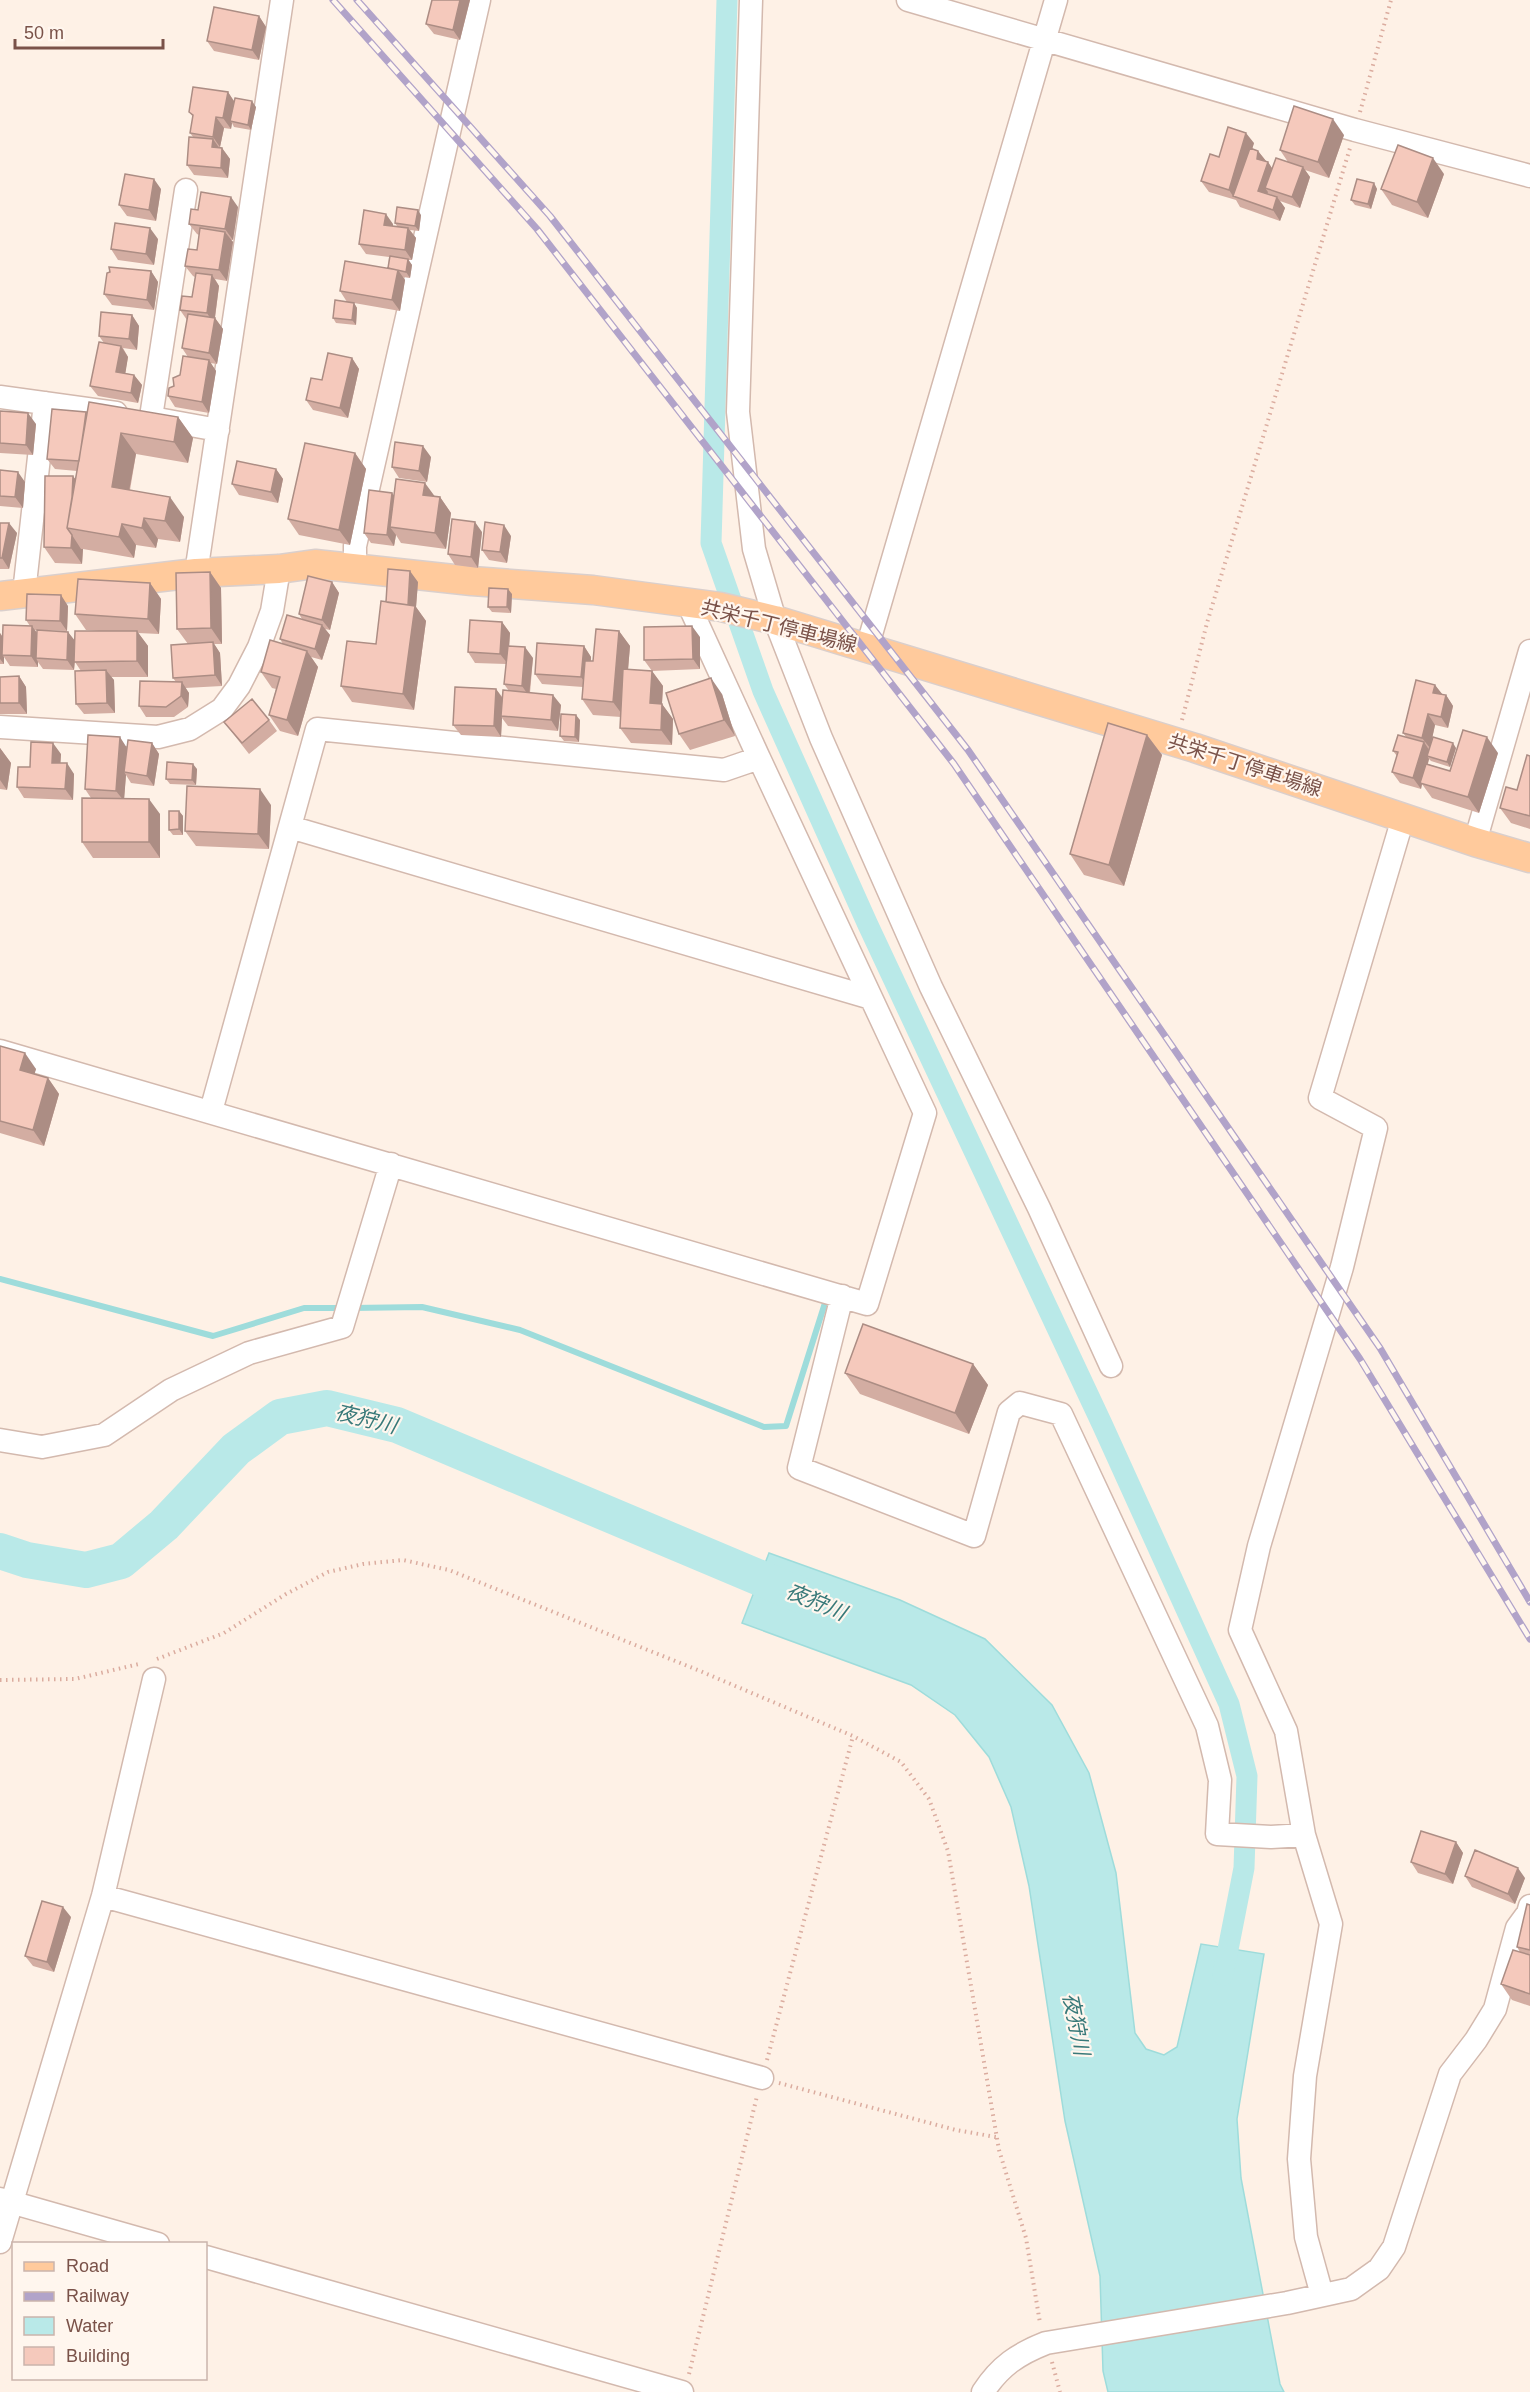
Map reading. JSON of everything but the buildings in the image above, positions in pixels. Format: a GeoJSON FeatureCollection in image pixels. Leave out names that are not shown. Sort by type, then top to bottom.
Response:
{"type":"FeatureCollection","features":[{"type":"Feature","properties":{"kind":"main road","name":"共栄千丁停車場線"},"geometry":{"type":"LineString","coordinates":[[12,594],[196,573],[279,569],[315,564],[472,581],[593,590],[720,607],[775,620],[1176,742],[1475,842],[1530,858]]}},
{"type":"Feature","properties":{"kind":"street"},"geometry":{"type":"LineString","coordinates":[[196,573],[282,0]]}},
{"type":"Feature","properties":{"kind":"street"},"geometry":{"type":"LineString","coordinates":[[355,569],[355,546],[480,0]]}},
{"type":"Feature","properties":{"kind":"street"},"geometry":{"type":"LineString","coordinates":[[751,0],[738,412],[754,549],[775,620],[821,738],[926,977],[1039,1208],[1111,1366]]}},
{"type":"Feature","properties":{"kind":"street"},"geometry":{"type":"LineString","coordinates":[[908,0],[1355,130],[1530,176]]}},
{"type":"Feature","properties":{"kind":"street"},"geometry":{"type":"LineString","coordinates":[[867,648],[1056,0]]}},
{"type":"Feature","properties":{"kind":"street"},"geometry":{"type":"LineString","coordinates":[[151,417],[186,190]]}},
{"type":"Feature","properties":{"kind":"street"},"geometry":{"type":"LineString","coordinates":[[0,397],[151,417],[218,430]]}},
{"type":"Feature","properties":{"kind":"street"},"geometry":{"type":"LineString","coordinates":[[12,594],[45,403]]}},
{"type":"Feature","properties":{"kind":"street"},"geometry":{"type":"LineString","coordinates":[[0,727],[158,737],[190,729],[222,709],[239,686],[259,647],[272,611],[279,569]]}},
{"type":"Feature","properties":{"kind":"street"},"geometry":{"type":"LineString","coordinates":[[0,1051],[867,1304],[925,1113],[688,603]]}},
{"type":"Feature","properties":{"kind":"street"},"geometry":{"type":"LineString","coordinates":[[1475,842],[1530,651]]}},
{"type":"Feature","properties":{"kind":"street"},"geometry":{"type":"LineString","coordinates":[[211,1111],[317,729],[724,770],[759,758]]}},
{"type":"Feature","properties":{"kind":"street"},"geometry":{"type":"LineString","coordinates":[[1322,2295],[1306,2237],[1299,2159],[1305,2076],[1330,1924],[1304,1835],[1286,1731],[1240,1630],[1259,1546],[1342,1267],[1376,1128],[1320,1098],[1403,818]]}},
{"type":"Feature","properties":{"kind":"street"},"geometry":{"type":"LineString","coordinates":[[290,827],[871,998]]}},
{"type":"Feature","properties":{"kind":"street"},"geometry":{"type":"LineString","coordinates":[[0,1440],[42,1447],[104,1435],[171,1390],[249,1353],[342,1327],[391,1164]]}},
{"type":"Feature","properties":{"kind":"street"},"geometry":{"type":"LineString","coordinates":[[842,1296],[799,1468],[974,1536],[1009,1412],[1020,1403],[1061,1414],[1208,1726],[1220,1780],[1217,1834],[1271,1837],[1304,1835]]}},
{"type":"Feature","properties":{"kind":"street"},"geometry":{"type":"LineString","coordinates":[[0,2242],[6,2200],[103,1896],[150,1668]]}},
{"type":"Feature","properties":{"kind":"street"},"geometry":{"type":"LineString","coordinates":[[103,1896],[762,2078]]}},
{"type":"Feature","properties":{"kind":"street"},"geometry":{"type":"LineString","coordinates":[[983,2392],[994,2376],[1020,2353],[1046,2343],[1287,2303],[1351,2289],[1379,2269],[1395,2247],[1450,2074],[1476,2040],[1495,2008],[1517,1928],[1528,1913],[1530,1906]]}},
{"type":"Feature","properties":{"kind":"street"},"geometry":{"type":"LineString","coordinates":[[6,2200],[151,2242]]}},
{"type":"Feature","properties":{"kind":"street"},"geometry":{"type":"LineString","coordinates":[[207,2257],[682,2392]]}},
{"type":"Feature","properties":{"kind":"path"},"geometry":{"type":"LineString","coordinates":[[1176,742],[1207,623],[1355,130],[1391,0]]}},
{"type":"Feature","properties":{"kind":"path"},"geometry":{"type":"LineString","coordinates":[[0,1680],[75,1678],[150,1668],[224,1633],[286,1594],[328,1572],[363,1564],[403,1560],[449,1570],[689,1667],[853,1736],[901,1762],[929,1799],[948,1851],[996,2137],[1026,2238],[1040,2323],[1060,2392]]}},
{"type":"Feature","properties":{"kind":"path"},"geometry":{"type":"LineString","coordinates":[[762,2078],[956,2130],[996,2137]]}},
{"type":"Feature","properties":{"kind":"water"},"geometry":{"type":"Polygon","coordinates":[[[769,1553],[900,1600],[985,1639],[1052,1705],[1089,1773],[1116,1873],[1135,2033],[1146,2049],[1164,2055],[1177,2047],[1201,1944],[1264,1954],[1237,2119],[1241,2178],[1280,2384],[1284,2392],[1108,2392],[1103,2371],[1100,2276],[1065,2121],[1029,1886],[1011,1807],[989,1757],[955,1715],[911,1685],[742,1623],[769,1553]]]}},
{"type":"Feature","properties":{"kind":"waterway"},"geometry":{"type":"LineString","coordinates":[[727,0],[711,543],[763,691],[868,925],[1102,1424],[1229,1704],[1247,1776],[1244,1868],[1223,1975]]}},
{"type":"Feature","properties":{"kind":"waterway"},"geometry":{"type":"LineString","coordinates":[[0,1279],[213,1336],[304,1308],[342,1308]]}},
{"type":"Feature","properties":{"kind":"waterway"},"geometry":{"type":"LineString","coordinates":[[352,1308],[422,1307],[520,1330],[764,1427],[786,1426],[825,1303]]}},
{"type":"Feature","properties":{"kind":"waterway","name":"夜狩川"},"geometry":{"type":"LineString","coordinates":[[0,1551],[27,1560],[86,1570],[121,1561],[164,1525],[236,1449],[280,1417],[327,1408],[397,1425],[805,1597]]}},
{"type":"Feature","properties":{"kind":"railway"},"geometry":{"type":"LineString","coordinates":[[333,0],[537,229],[954,764],[1360,1359],[1530,1639]]}},
{"type":"Feature","properties":{"kind":"railway"},"geometry":{"type":"LineString","coordinates":[[357,0],[550,216],[968,750],[1380,1348],[1530,1602]]}}]}
